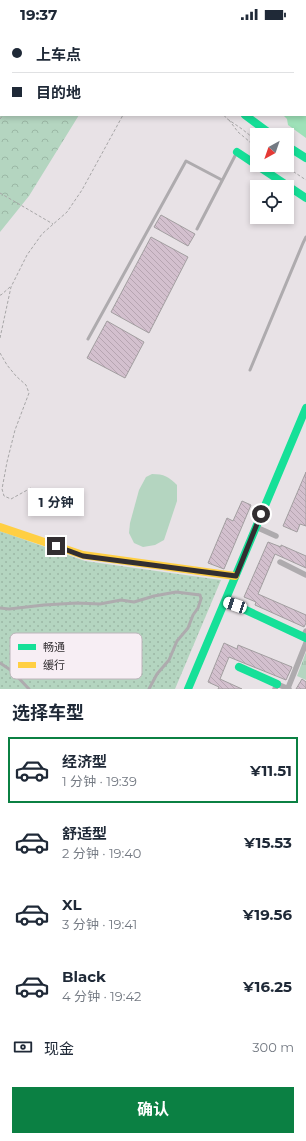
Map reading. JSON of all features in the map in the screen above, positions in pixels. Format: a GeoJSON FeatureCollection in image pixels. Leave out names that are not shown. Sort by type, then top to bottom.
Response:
{"type":"FeatureCollection","features":[{"type":"Feature","properties":{"kind":"street"},"geometry":{"type":"LineString","coordinates":[[246,116],[263,128]]}},
{"type":"Feature","properties":{"kind":"street"},"geometry":{"type":"LineString","coordinates":[[294,150],[306,158]]}},
{"type":"Feature","properties":{"kind":"street"},"geometry":{"type":"LineString","coordinates":[[236,152],[306,198]]}},
{"type":"Feature","properties":{"kind":"street"},"geometry":{"type":"LineString","coordinates":[[188,689],[306,408]]}},
{"type":"Feature","properties":{"kind":"street"},"geometry":{"type":"LineString","coordinates":[[0,527],[83,556],[236,576]]}},
{"type":"Feature","properties":{"kind":"street"},"geometry":{"type":"LineString","coordinates":[[256,527],[276,536]]}},
{"type":"Feature","properties":{"kind":"street"},"geometry":{"type":"LineString","coordinates":[[280,562],[306,575]]}},
{"type":"Feature","properties":{"kind":"street"},"geometry":{"type":"LineString","coordinates":[[224,602],[235,605],[305,637],[288,689],[276,687],[239,667]]}},
{"type":"Feature","properties":{"kind":"lane"},"geometry":{"type":"LineString","coordinates":[[197,229],[236,152]]}},
{"type":"Feature","properties":{"kind":"lane"},"geometry":{"type":"LineString","coordinates":[[88,339],[186,161],[222,180]]}},
{"type":"Feature","properties":{"kind":"lane"},"geometry":{"type":"LineString","coordinates":[[250,370],[302,243],[306,237]]}},
{"type":"Feature","properties":{"kind":"lane"},"geometry":{"type":"LineString","coordinates":[[0,608],[9,609],[49,604],[100,604],[121,600],[134,602],[154,596],[176,592],[200,595],[202,599],[188,628],[177,641],[169,660],[157,674],[149,689]]}},
{"type":"Feature","properties":{"kind":"lane"},"geometry":{"type":"LineString","coordinates":[[0,664],[10,670]]}},
{"type":"Feature","properties":{"kind":"lane"},"geometry":{"type":"LineString","coordinates":[[20,679],[29,689]]}},
{"type":"Feature","properties":{"kind":"path"},"geometry":{"type":"LineString","coordinates":[[0,338],[11,287],[27,255],[42,234],[68,212],[122,116]]}},
{"type":"Feature","properties":{"kind":"path"},"geometry":{"type":"LineString","coordinates":[[225,116],[250,136]]}},
{"type":"Feature","properties":{"kind":"path"},"geometry":{"type":"LineString","coordinates":[[230,120],[238,132],[250,142]]}},
{"type":"Feature","properties":{"kind":"path"},"geometry":{"type":"LineString","coordinates":[[294,172],[306,180]]}},
{"type":"Feature","properties":{"kind":"path"},"geometry":{"type":"LineString","coordinates":[[0,193],[54,224]]}},
{"type":"Feature","properties":{"kind":"path"},"geometry":{"type":"LineString","coordinates":[[0,295],[11,287]]}},
{"type":"Feature","properties":{"kind":"path"},"geometry":{"type":"LineString","coordinates":[[0,352],[7,365],[26,385],[28,393],[15,430],[2,489],[4,496],[11,499],[31,488]]}},
{"type":"Feature","properties":{"kind":"green space"},"geometry":{"type":"Polygon","coordinates":[[[0,116],[78,116],[29,196],[0,232],[0,116]]]}},
{"type":"Feature","properties":{"kind":"green space"},"geometry":{"type":"Polygon","coordinates":[[[152,474],[166,476],[177,485],[177,501],[164,540],[155,545],[143,547],[134,543],[129,533],[130,523],[139,490],[146,477],[152,474]]]}},
{"type":"Feature","properties":{"kind":"green space"},"geometry":{"type":"Polygon","coordinates":[[[0,531],[85,561],[221,580],[175,689],[0,689],[0,531]]]}},
{"type":"Feature","properties":{"kind":"green space"},"geometry":{"type":"Polygon","coordinates":[[[306,652],[306,680],[297,676],[306,652]]]}},
{"type":"Feature","properties":{"kind":"shaded area"},"geometry":{"type":"Polygon","coordinates":[[[284,116],[306,116],[306,138],[294,128],[288,125],[287,119],[284,116]]]}},
{"type":"Feature","properties":{"kind":"building"},"geometry":{"type":"Polygon","coordinates":[[[161,215],[195,234],[188,246],[154,227],[161,215]]]}},
{"type":"Feature","properties":{"kind":"building"},"geometry":{"type":"Polygon","coordinates":[[[151,237],[188,257],[149,333],[111,312],[151,237]]]}},
{"type":"Feature","properties":{"kind":"building"},"geometry":{"type":"Polygon","coordinates":[[[107,321],[144,342],[125,378],[87,358],[107,321]]]}},
{"type":"Feature","properties":{"kind":"building"},"geometry":{"type":"Polygon","coordinates":[[[306,472],[306,526],[300,524],[297,532],[283,526],[306,472]]]}},
{"type":"Feature","properties":{"kind":"building"},"geometry":{"type":"Polygon","coordinates":[[[242,501],[251,505],[224,569],[208,563],[227,518],[233,521],[242,501]]]}},
{"type":"Feature","properties":{"kind":"building"},"geometry":{"type":"Polygon","coordinates":[[[268,542],[281,547],[281,545],[306,556],[306,568],[275,554],[258,594],[306,615],[306,623],[304,627],[255,605],[256,602],[244,597],[268,542]]]}},
{"type":"Feature","properties":{"kind":"building"},"geometry":{"type":"Polygon","coordinates":[[[224,643],[237,649],[238,645],[292,667],[286,680],[229,657],[220,679],[242,689],[218,689],[219,687],[208,682],[224,643]]]}},
{"type":"Feature","properties":{"kind":"building"},"geometry":{"type":"Polygon","coordinates":[[[302,679],[306,682],[306,689],[296,689],[302,679]]]}},
{"type":"Feature","properties":{"kind":"traffic: fast"},"geometry":{"type":"LineString","coordinates":[[246,116],[263,128]]}},
{"type":"Feature","properties":{"kind":"traffic: fast"},"geometry":{"type":"LineString","coordinates":[[294,150],[306,158]]}},
{"type":"Feature","properties":{"kind":"traffic: fast"},"geometry":{"type":"LineString","coordinates":[[237,152],[306,198]]}},
{"type":"Feature","properties":{"kind":"traffic: fast"},"geometry":{"type":"LineString","coordinates":[[188,689],[306,408]]}},
{"type":"Feature","properties":{"kind":"traffic: fast"},"geometry":{"type":"LineString","coordinates":[[225,602],[235,605],[306,638]]}},
{"type":"Feature","properties":{"kind":"traffic: fast"},"geometry":{"type":"LineString","coordinates":[[239,667],[277,684]]}},
{"type":"Feature","properties":{"kind":"traffic: slow"},"geometry":{"type":"LineString","coordinates":[[0,527],[83,555],[235,576]]}},
{"type":"Feature","properties":{"kind":"route"},"geometry":{"type":"LineString","coordinates":[[56,546],[83,556],[236,576],[261,514]]}}]}
